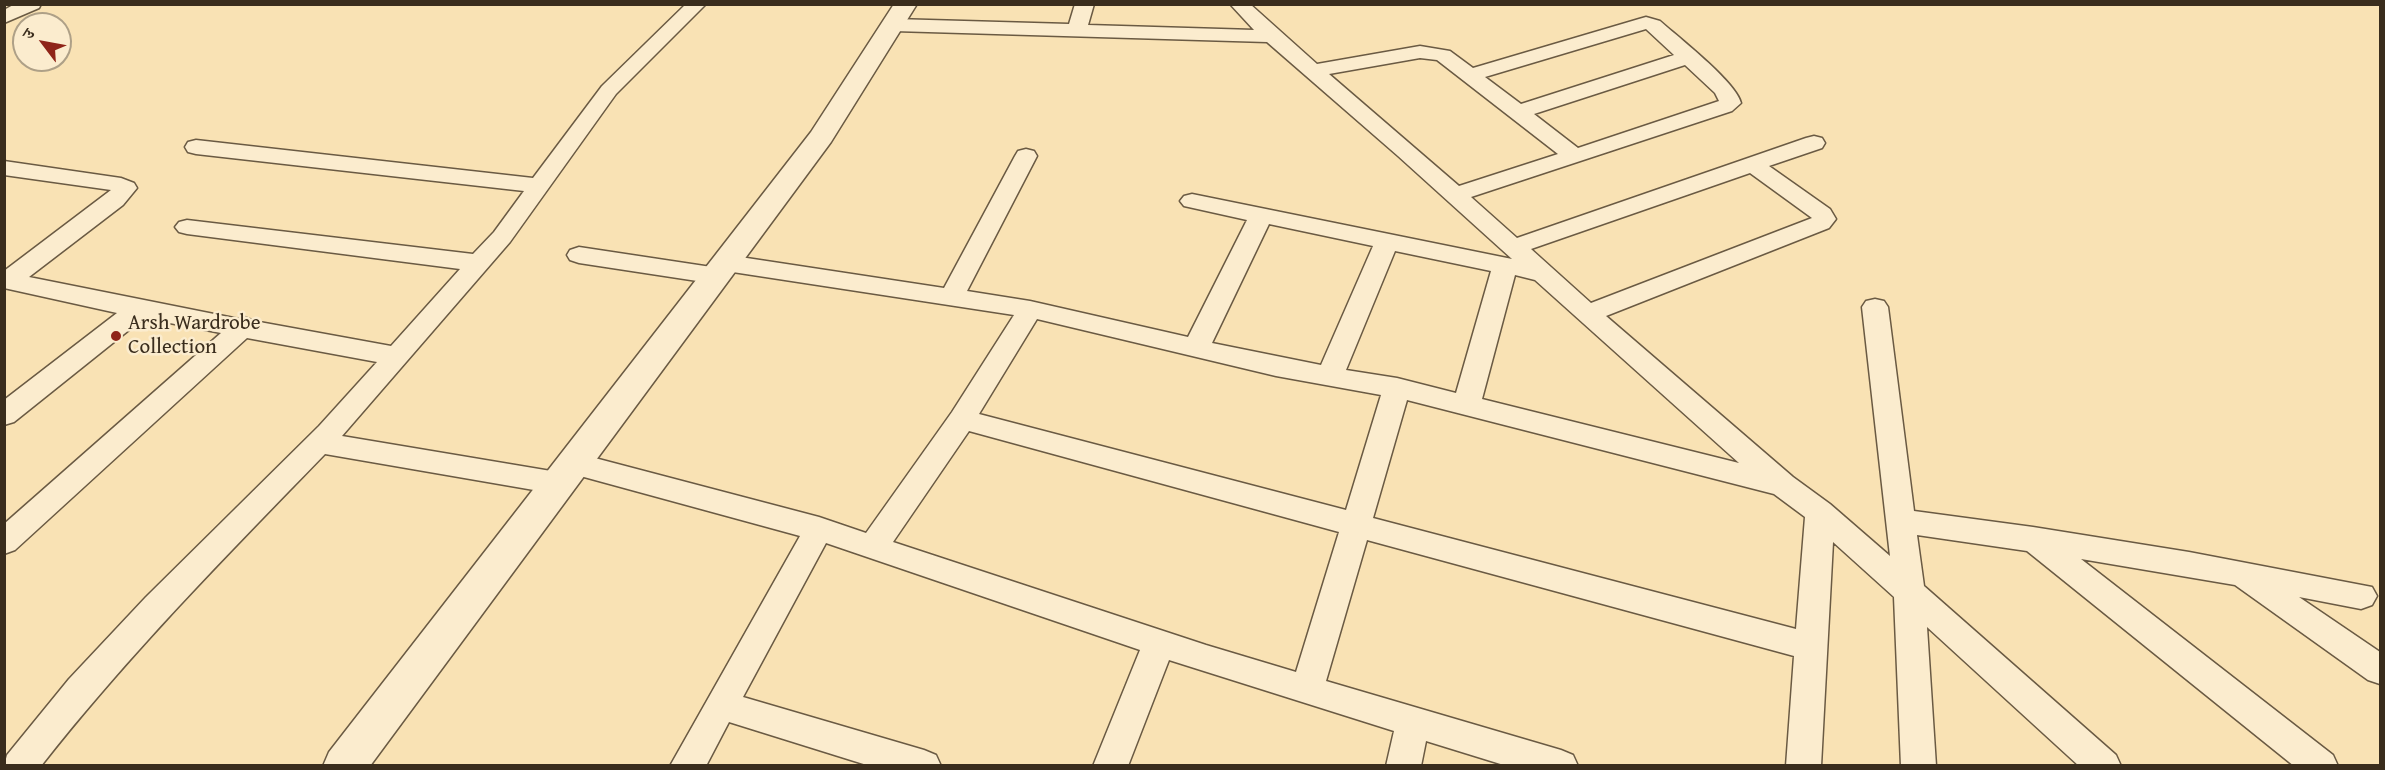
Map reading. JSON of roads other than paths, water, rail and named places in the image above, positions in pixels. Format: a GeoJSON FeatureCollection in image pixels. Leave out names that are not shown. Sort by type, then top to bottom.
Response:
{"type":"FeatureCollection","features":[{"type":"Feature","properties":{"kind":"street"},"geometry":{"type":"LineString","coordinates":[[4,18],[32,4]]}},
{"type":"Feature","properties":{"kind":"street"},"geometry":{"type":"LineString","coordinates":[[19,765],[81,689],[157,606],[320,443],[479,263],[541,186],[609,90],[697,4]]}},
{"type":"Feature","properties":{"kind":"street"},"geometry":{"type":"LineString","coordinates":[[1076,32],[1085,4]]}},
{"type":"Feature","properties":{"kind":"street"},"geometry":{"type":"LineString","coordinates":[[1239,4],[1272,36],[1455,195],[1510,257],[1540,273],[1783,485],[1820,512],[2104,765]]}},
{"type":"Feature","properties":{"kind":"street"},"geometry":{"type":"LineString","coordinates":[[344,765],[822,136],[900,15],[1076,32],[1272,36]]}},
{"type":"Feature","properties":{"kind":"street"},"geometry":{"type":"LineString","coordinates":[[1455,195],[1725,107],[1730,103],[1730,98],[1723,89],[1653,25],[1642,23],[1472,75]]}},
{"type":"Feature","properties":{"kind":"street"},"geometry":{"type":"LineString","coordinates":[[1313,71],[1433,52],[1453,60],[1575,156]]}},
{"type":"Feature","properties":{"kind":"street"},"geometry":{"type":"LineString","coordinates":[[1518,112],[1688,57]]}},
{"type":"Feature","properties":{"kind":"street"},"geometry":{"type":"LineString","coordinates":[[1192,201],[1387,242],[1510,257],[1814,143]]}},
{"type":"Feature","properties":{"kind":"street"},"geometry":{"type":"LineString","coordinates":[[195,147],[541,186]]}},
{"type":"Feature","properties":{"kind":"street"},"geometry":{"type":"LineString","coordinates":[[951,297],[1026,156]]}},
{"type":"Feature","properties":{"kind":"street"},"geometry":{"type":"LineString","coordinates":[[1587,314],[1821,223],[1824,219],[1822,214],[1753,165]]}},
{"type":"Feature","properties":{"kind":"street"},"geometry":{"type":"LineString","coordinates":[[4,168],[66,175],[121,185],[126,188],[115,200],[6,280]]}},
{"type":"Feature","properties":{"kind":"street"},"geometry":{"type":"LineString","coordinates":[[1196,348],[1261,216]]}},
{"type":"Feature","properties":{"kind":"street"},"geometry":{"type":"LineString","coordinates":[[187,227],[479,263]]}},
{"type":"Feature","properties":{"kind":"street"},"geometry":{"type":"LineString","coordinates":[[1330,376],[1387,242]]}},
{"type":"Feature","properties":{"kind":"street"},"geometry":{"type":"LineString","coordinates":[[579,255],[951,297],[1030,309],[1196,348],[1397,388],[1783,485]]}},
{"type":"Feature","properties":{"kind":"street"},"geometry":{"type":"LineString","coordinates":[[1466,406],[1510,257]]}},
{"type":"Feature","properties":{"kind":"street"},"geometry":{"type":"LineString","coordinates":[[6,280],[139,309],[244,326],[396,356]]}},
{"type":"Feature","properties":{"kind":"street"},"geometry":{"type":"LineString","coordinates":[[1875,307],[1909,590],[1919,765]]}},
{"type":"Feature","properties":{"kind":"street"},"geometry":{"type":"LineString","coordinates":[[4,416],[139,309]]}},
{"type":"Feature","properties":{"kind":"street"},"geometry":{"type":"LineString","coordinates":[[873,547],[962,419],[1030,309]]}},
{"type":"Feature","properties":{"kind":"street"},"geometry":{"type":"LineString","coordinates":[[4,542],[244,326]]}},
{"type":"Feature","properties":{"kind":"street"},"geometry":{"type":"LineString","coordinates":[[1307,689],[1397,388]]}},
{"type":"Feature","properties":{"kind":"street"},"geometry":{"type":"LineString","coordinates":[[962,419],[1811,647]]}},
{"type":"Feature","properties":{"kind":"street"},"geometry":{"type":"LineString","coordinates":[[320,443],[565,473],[819,529],[1159,643],[1561,765]]}},
{"type":"Feature","properties":{"kind":"street"},"geometry":{"type":"LineString","coordinates":[[1803,765],[1820,512]]}},
{"type":"Feature","properties":{"kind":"street"},"geometry":{"type":"LineString","coordinates":[[1901,521],[2032,539],[2237,572],[2361,596]]}},
{"type":"Feature","properties":{"kind":"street"},"geometry":{"type":"LineString","coordinates":[[687,765],[819,529]]}},
{"type":"Feature","properties":{"kind":"street"},"geometry":{"type":"LineString","coordinates":[[2032,539],[2321,765]]}},
{"type":"Feature","properties":{"kind":"street"},"geometry":{"type":"LineString","coordinates":[[2237,572],[2380,670]]}},
{"type":"Feature","properties":{"kind":"street"},"geometry":{"type":"LineString","coordinates":[[1110,765],[1159,643]]}},
{"type":"Feature","properties":{"kind":"street"},"geometry":{"type":"LineString","coordinates":[[721,705],[924,765]]}},
{"type":"Feature","properties":{"kind":"street"},"geometry":{"type":"LineString","coordinates":[[1403,765],[1413,721]]}},
{"type":"Feature","properties":{"kind":"place","name":"Arsh Wardrobe Collection"},"geometry":{"type":"Point","coordinates":[116,336]}}]}
